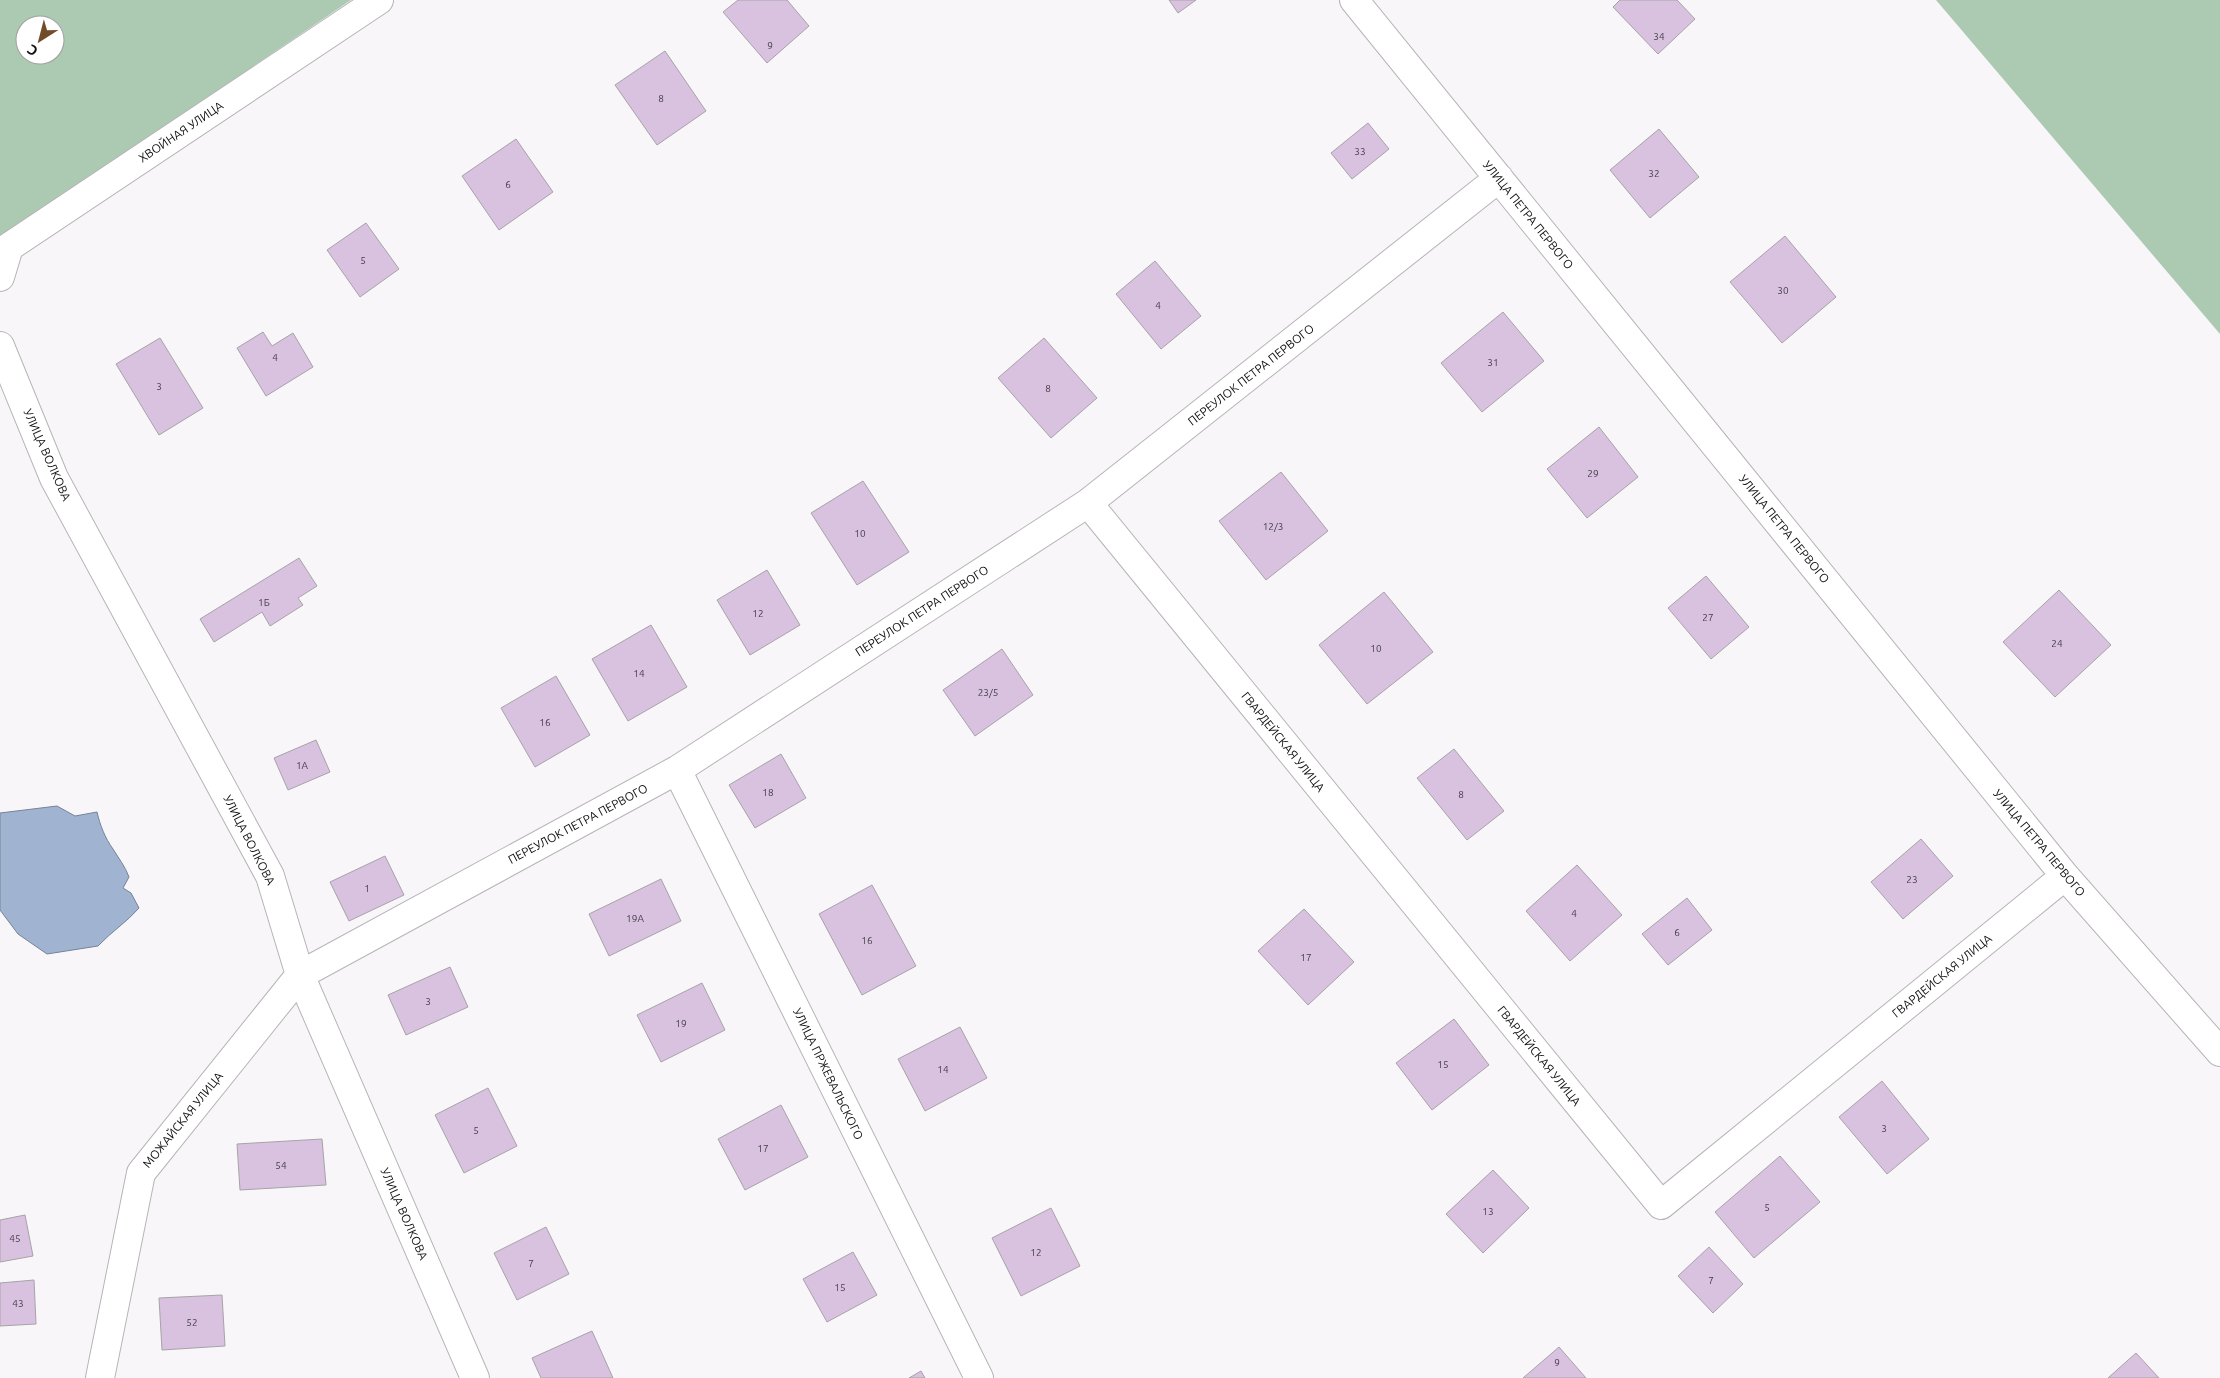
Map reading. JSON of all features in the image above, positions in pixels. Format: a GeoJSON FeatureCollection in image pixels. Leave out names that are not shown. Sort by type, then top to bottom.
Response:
{"type":"FeatureCollection","features":[{"type":"Feature","properties":{"kind":"street","name":"ХВОЙНАЯ УЛИЦА"},"geometry":{"type":"LineString","coordinates":[[0,277],[9,247],[379,0]]}},
{"type":"Feature","properties":{"kind":"street","name":"УЛИЦА ПЕТРА ПЕРВОГО"},"geometry":{"type":"LineString","coordinates":[[1354,0],[2065,876],[2220,1052]]}},
{"type":"Feature","properties":{"kind":"street","name":"ПЕРЕУЛОК ПЕТРА ПЕРВОГО"},"geometry":{"type":"LineString","coordinates":[[300,975],[677,770],[1088,503],[1499,178]]}},
{"type":"Feature","properties":{"kind":"street","name":"УЛИЦА ВОЛКОВА"},"geometry":{"type":"LineString","coordinates":[[0,346],[54,478],[270,876],[300,975],[475,1378]]}},
{"type":"Feature","properties":{"kind":"street","name":"ГВАРДЕЙСКАЯ УЛИЦА"},"geometry":{"type":"LineString","coordinates":[[1088,503],[1661,1205],[2065,876]]}},
{"type":"Feature","properties":{"kind":"street","name":"УЛИЦА ПРЖЕВАЛЬСКОГО"},"geometry":{"type":"LineString","coordinates":[[677,770],[979,1378]]}},
{"type":"Feature","properties":{"kind":"street","name":"МОЖАЙСКАЯ УЛИЦА"},"geometry":{"type":"LineString","coordinates":[[100,1378],[141,1173],[300,975]]}},
{"type":"Feature","properties":{"kind":"green space"},"geometry":{"type":"Polygon","coordinates":[[[0,0],[351,0],[0,238],[0,0]]]}},
{"type":"Feature","properties":{"kind":"green space"},"geometry":{"type":"Polygon","coordinates":[[[1936,0],[2220,0],[2220,334],[1936,0]]]}},
{"type":"Feature","properties":{"kind":"water"},"geometry":{"type":"Polygon","coordinates":[[[57,806],[75,816],[97,812],[105,836],[129,877],[123,888],[131,893],[139,908],[98,946],[47,954],[18,934],[0,910],[0,813],[57,806]]]}},
{"type":"Feature","properties":{"kind":"building"},"geometry":{"type":"Polygon","coordinates":[[[738,0],[787,0],[809,26],[767,63],[723,12],[738,0]]]}},
{"type":"Feature","properties":{"kind":"building"},"geometry":{"type":"Polygon","coordinates":[[[1169,0],[1196,0],[1178,13],[1169,0]]]}},
{"type":"Feature","properties":{"kind":"building"},"geometry":{"type":"Polygon","coordinates":[[[1620,0],[1677,0],[1695,19],[1658,54],[1613,7],[1620,0]]]}},
{"type":"Feature","properties":{"kind":"building"},"geometry":{"type":"Polygon","coordinates":[[[665,51],[706,111],[657,145],[615,85],[665,51]]]}},
{"type":"Feature","properties":{"kind":"building"},"geometry":{"type":"Polygon","coordinates":[[[1368,123],[1389,149],[1352,179],[1331,153],[1368,123]]]}},
{"type":"Feature","properties":{"kind":"building"},"geometry":{"type":"Polygon","coordinates":[[[1659,129],[1699,177],[1650,218],[1610,170],[1659,129]]]}},
{"type":"Feature","properties":{"kind":"building"},"geometry":{"type":"Polygon","coordinates":[[[516,139],[553,192],[499,230],[462,176],[516,139]]]}},
{"type":"Feature","properties":{"kind":"building"},"geometry":{"type":"Polygon","coordinates":[[[366,223],[399,269],[360,297],[327,250],[366,223]]]}},
{"type":"Feature","properties":{"kind":"building"},"geometry":{"type":"Polygon","coordinates":[[[1785,236],[1836,297],[1782,343],[1730,282],[1785,236]]]}},
{"type":"Feature","properties":{"kind":"building"},"geometry":{"type":"Polygon","coordinates":[[[1155,261],[1201,316],[1161,349],[1116,294],[1155,261]]]}},
{"type":"Feature","properties":{"kind":"building"},"geometry":{"type":"Polygon","coordinates":[[[1503,312],[1544,361],[1482,412],[1441,363],[1503,312]]]}},
{"type":"Feature","properties":{"kind":"building"},"geometry":{"type":"Polygon","coordinates":[[[263,332],[272,346],[293,333],[313,367],[266,396],[237,348],[263,332]]]}},
{"type":"Feature","properties":{"kind":"building"},"geometry":{"type":"Polygon","coordinates":[[[160,338],[203,408],[159,435],[116,364],[160,338]]]}},
{"type":"Feature","properties":{"kind":"building"},"geometry":{"type":"Polygon","coordinates":[[[1044,338],[1097,398],[1051,438],[998,378],[1044,338]]]}},
{"type":"Feature","properties":{"kind":"building"},"geometry":{"type":"Polygon","coordinates":[[[1599,427],[1638,477],[1587,518],[1547,469],[1599,427]]]}},
{"type":"Feature","properties":{"kind":"building"},"geometry":{"type":"Polygon","coordinates":[[[1281,472],[1328,531],[1266,580],[1219,521],[1281,472]]]}},
{"type":"Feature","properties":{"kind":"building"},"geometry":{"type":"Polygon","coordinates":[[[863,481],[909,552],[857,585],[811,513],[863,481]]]}},
{"type":"Feature","properties":{"kind":"building"},"geometry":{"type":"Polygon","coordinates":[[[299,558],[317,586],[298,598],[303,605],[270,626],[262,612],[214,642],[200,619],[299,558]]]}},
{"type":"Feature","properties":{"kind":"building"},"geometry":{"type":"Polygon","coordinates":[[[767,570],[800,625],[750,655],[717,600],[767,570]]]}},
{"type":"Feature","properties":{"kind":"building"},"geometry":{"type":"Polygon","coordinates":[[[1706,576],[1749,627],[1711,659],[1668,608],[1706,576]]]}},
{"type":"Feature","properties":{"kind":"building"},"geometry":{"type":"Polygon","coordinates":[[[2059,590],[2111,645],[2055,697],[2003,642],[2059,590]]]}},
{"type":"Feature","properties":{"kind":"building"},"geometry":{"type":"Polygon","coordinates":[[[1384,592],[1433,652],[1367,704],[1319,645],[1384,592]]]}},
{"type":"Feature","properties":{"kind":"building"},"geometry":{"type":"Polygon","coordinates":[[[651,625],[687,687],[628,721],[592,659],[651,625]]]}},
{"type":"Feature","properties":{"kind":"building"},"geometry":{"type":"Polygon","coordinates":[[[1002,649],[1033,695],[975,736],[943,690],[1002,649]]]}},
{"type":"Feature","properties":{"kind":"building"},"geometry":{"type":"Polygon","coordinates":[[[556,676],[590,735],[535,767],[501,708],[556,676]]]}},
{"type":"Feature","properties":{"kind":"building"},"geometry":{"type":"Polygon","coordinates":[[[316,740],[330,772],[288,790],[274,758],[316,740]]]}},
{"type":"Feature","properties":{"kind":"building"},"geometry":{"type":"Polygon","coordinates":[[[1454,749],[1504,811],[1467,840],[1417,778],[1454,749]]]}},
{"type":"Feature","properties":{"kind":"building"},"geometry":{"type":"Polygon","coordinates":[[[781,754],[806,798],[755,828],[729,785],[781,754]]]}},
{"type":"Feature","properties":{"kind":"building"},"geometry":{"type":"Polygon","coordinates":[[[1921,839],[1953,876],[1903,919],[1871,882],[1921,839]]]}},
{"type":"Feature","properties":{"kind":"building"},"geometry":{"type":"Polygon","coordinates":[[[385,856],[404,895],[349,921],[330,882],[385,856]]]}},
{"type":"Feature","properties":{"kind":"building"},"geometry":{"type":"Polygon","coordinates":[[[1577,865],[1622,915],[1570,961],[1526,911],[1577,865]]]}},
{"type":"Feature","properties":{"kind":"building"},"geometry":{"type":"Polygon","coordinates":[[[661,879],[681,921],[609,956],[589,914],[661,879]]]}},
{"type":"Feature","properties":{"kind":"building"},"geometry":{"type":"Polygon","coordinates":[[[872,885],[916,966],[862,995],[819,914],[872,885]]]}},
{"type":"Feature","properties":{"kind":"building"},"geometry":{"type":"Polygon","coordinates":[[[1687,898],[1712,930],[1668,965],[1642,934],[1687,898]]]}},
{"type":"Feature","properties":{"kind":"building"},"geometry":{"type":"Polygon","coordinates":[[[1304,909],[1354,962],[1308,1005],[1258,951],[1304,909]]]}},
{"type":"Feature","properties":{"kind":"building"},"geometry":{"type":"Polygon","coordinates":[[[450,967],[468,1007],[406,1035],[388,995],[450,967]]]}},
{"type":"Feature","properties":{"kind":"building"},"geometry":{"type":"Polygon","coordinates":[[[702,983],[725,1030],[661,1062],[637,1015],[702,983]]]}},
{"type":"Feature","properties":{"kind":"building"},"geometry":{"type":"Polygon","coordinates":[[[1454,1019],[1489,1065],[1432,1110],[1396,1063],[1454,1019]]]}},
{"type":"Feature","properties":{"kind":"building"},"geometry":{"type":"Polygon","coordinates":[[[960,1027],[987,1078],[925,1111],[898,1059],[960,1027]]]}},
{"type":"Feature","properties":{"kind":"building"},"geometry":{"type":"Polygon","coordinates":[[[1882,1081],[1929,1139],[1887,1174],[1839,1117],[1882,1081]]]}},
{"type":"Feature","properties":{"kind":"building"},"geometry":{"type":"Polygon","coordinates":[[[488,1088],[517,1146],[464,1173],[435,1115],[488,1088]]]}},
{"type":"Feature","properties":{"kind":"building"},"geometry":{"type":"Polygon","coordinates":[[[781,1105],[808,1157],[745,1190],[718,1139],[781,1105]]]}},
{"type":"Feature","properties":{"kind":"building"},"geometry":{"type":"Polygon","coordinates":[[[322,1139],[326,1185],[240,1190],[237,1144],[322,1139]]]}},
{"type":"Feature","properties":{"kind":"building"},"geometry":{"type":"Polygon","coordinates":[[[1780,1156],[1820,1202],[1754,1258],[1715,1212],[1780,1156]]]}},
{"type":"Feature","properties":{"kind":"building"},"geometry":{"type":"Polygon","coordinates":[[[1493,1170],[1529,1208],[1483,1253],[1446,1214],[1493,1170]]]}},
{"type":"Feature","properties":{"kind":"building"},"geometry":{"type":"Polygon","coordinates":[[[1051,1208],[1080,1266],[1021,1296],[992,1238],[1051,1208]]]}},
{"type":"Feature","properties":{"kind":"building"},"geometry":{"type":"Polygon","coordinates":[[[25,1215],[33,1256],[0,1262],[0,1220],[25,1215]]]}},
{"type":"Feature","properties":{"kind":"building"},"geometry":{"type":"Polygon","coordinates":[[[546,1227],[569,1274],[517,1300],[494,1253],[546,1227]]]}},
{"type":"Feature","properties":{"kind":"building"},"geometry":{"type":"Polygon","coordinates":[[[1709,1247],[1743,1284],[1713,1313],[1678,1276],[1709,1247]]]}},
{"type":"Feature","properties":{"kind":"building"},"geometry":{"type":"Polygon","coordinates":[[[853,1252],[877,1295],[827,1322],[803,1279],[853,1252]]]}},
{"type":"Feature","properties":{"kind":"building"},"geometry":{"type":"Polygon","coordinates":[[[34,1280],[36,1324],[0,1326],[0,1283],[34,1280]]]}},
{"type":"Feature","properties":{"kind":"building"},"geometry":{"type":"Polygon","coordinates":[[[222,1295],[225,1346],[162,1350],[159,1298],[222,1295]]]}},
{"type":"Feature","properties":{"kind":"building"},"geometry":{"type":"Polygon","coordinates":[[[592,1331],[613,1378],[541,1378],[532,1358],[592,1331]]]}},
{"type":"Feature","properties":{"kind":"building"},"geometry":{"type":"Polygon","coordinates":[[[1559,1347],[1586,1378],[1523,1378],[1559,1347]]]}},
{"type":"Feature","properties":{"kind":"building"},"geometry":{"type":"Polygon","coordinates":[[[2136,1353],[2159,1378],[2108,1378],[2136,1353]]]}},
{"type":"Feature","properties":{"kind":"building"},"geometry":{"type":"Polygon","coordinates":[[[921,1371],[925,1378],[909,1378],[921,1371]]]}}]}
